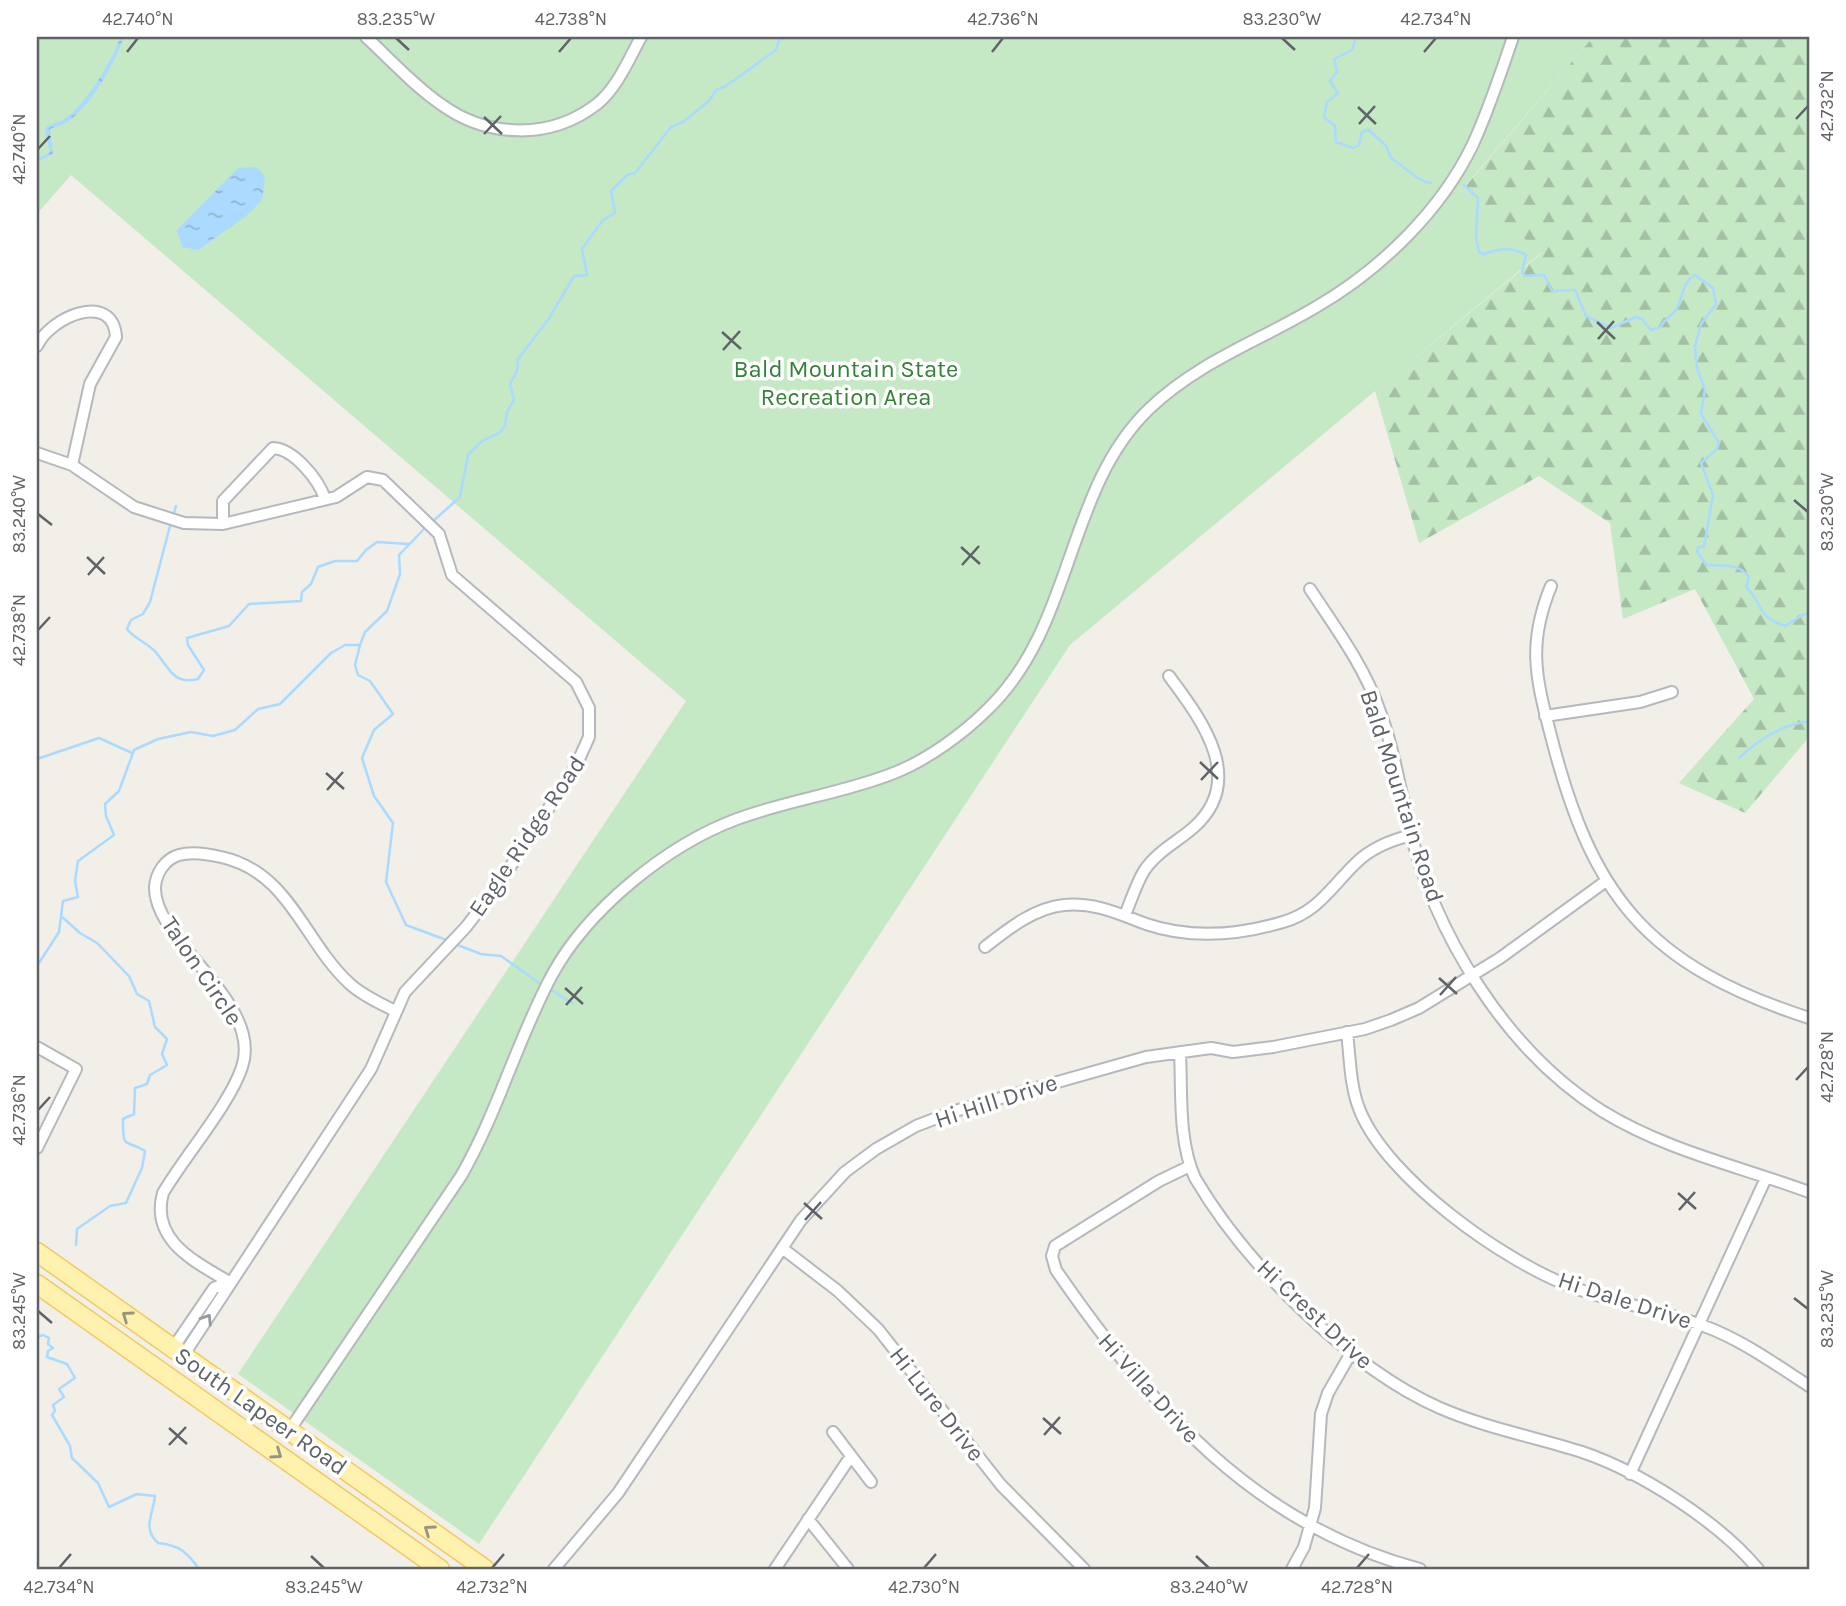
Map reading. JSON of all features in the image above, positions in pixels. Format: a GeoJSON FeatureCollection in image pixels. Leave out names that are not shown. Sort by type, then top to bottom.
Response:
{"type":"FeatureCollection","features":[{"type":"Feature","properties":{"kind":"main road","name":"South Lapeer Road"},"geometry":{"type":"LineString","coordinates":[[37,1252],[485,1569]]}},
{"type":"Feature","properties":{"kind":"main road","name":"South Lapeer Road"},"geometry":{"type":"LineString","coordinates":[[37,1284],[440,1569]]}},
{"type":"Feature","properties":{"kind":"main road"},"geometry":{"type":"LineString","coordinates":[[162,1373],[173,1370],[178,1352]]}},
{"type":"Feature","properties":{"kind":"main road"},"geometry":{"type":"LineString","coordinates":[[238,1427],[244,1414],[259,1410]]}},
{"type":"Feature","properties":{"kind":"street"},"geometry":{"type":"LineString","coordinates":[[366,37],[440,105],[472,124],[504,131],[547,127],[567,121],[598,103],[619,77],[641,37]]}},
{"type":"Feature","properties":{"kind":"street"},"geometry":{"type":"LineString","coordinates":[[289,1431],[461,1176],[479,1144],[554,971],[581,935],[640,875],[683,845],[732,821],[773,807],[895,773],[945,744],[989,709],[1018,673],[1040,639],[1096,488],[1125,438],[1148,409],[1204,365],[1318,306],[1382,260],[1408,235],[1443,191],[1471,148],[1493,98],[1513,37]]}},
{"type":"Feature","properties":{"kind":"street"},"geometry":{"type":"LineString","coordinates":[[37,346],[47,329],[81,311],[105,316],[115,328],[116,337],[90,384],[72,465]]}},
{"type":"Feature","properties":{"kind":"street"},"geometry":{"type":"LineString","coordinates":[[222,524],[223,500],[273,448],[285,452],[317,480],[325,499]]}},
{"type":"Feature","properties":{"kind":"street","name":"Eagle Ridge Road"},"geometry":{"type":"LineString","coordinates":[[37,453],[72,465],[134,507],[184,523],[222,524],[325,499],[343,493],[367,477],[383,480],[439,534],[452,575],[576,682],[589,708],[591,720],[584,753],[497,887],[466,927],[414,981],[395,1011],[364,1081],[314,1160],[178,1352]]}},
{"type":"Feature","properties":{"kind":"street"},"geometry":{"type":"LineString","coordinates":[[1551,586],[1539,613],[1535,638],[1545,716],[1575,821],[1606,881],[1656,941],[1684,962],[1752,999],[1809,1018]]}},
{"type":"Feature","properties":{"kind":"street","name":"Bald Mountain Road"},"geometry":{"type":"LineString","coordinates":[[1310,589],[1358,665],[1378,706],[1412,835],[1442,919],[1470,976],[1544,1064],[1600,1110],[1676,1148],[1809,1192]]}},
{"type":"Feature","properties":{"kind":"street"},"geometry":{"type":"LineString","coordinates":[[1125,915],[1144,871],[1161,853],[1202,820],[1218,781],[1216,749],[1207,728],[1169,676]]}},
{"type":"Feature","properties":{"kind":"street"},"geometry":{"type":"LineString","coordinates":[[1545,716],[1640,702],[1672,692]]}},
{"type":"Feature","properties":{"kind":"street"},"geometry":{"type":"LineString","coordinates":[[985,947],[1016,924],[1063,905],[1100,906],[1157,927],[1192,933],[1243,931],[1283,922],[1312,909],[1372,850],[1412,835]]}},
{"type":"Feature","properties":{"kind":"street","name":"Talon Circle"},"geometry":{"type":"LineString","coordinates":[[229,1282],[174,1244],[166,1235],[159,1217],[163,1193],[243,1066],[245,1037],[235,1015],[165,918],[155,896],[159,871],[169,859],[186,853],[217,856],[247,864],[275,886],[350,985],[395,1011]]}},
{"type":"Feature","properties":{"kind":"street","name":"Hi Hill Drive"},"geometry":{"type":"LineString","coordinates":[[554,1569],[618,1493],[782,1248],[820,1196],[845,1172],[876,1149],[916,1126],[955,1111],[1101,1069],[1180,1052],[1273,1047],[1365,1029],[1407,1013],[1470,976],[1557,919],[1606,881]]}},
{"type":"Feature","properties":{"kind":"street","name":"Hi Dale Drive"},"geometry":{"type":"LineString","coordinates":[[1347,1032],[1352,1082],[1359,1108],[1368,1127],[1401,1168],[1467,1227],[1508,1255],[1570,1286],[1699,1325],[1754,1350],[1809,1386]]}},
{"type":"Feature","properties":{"kind":"street"},"geometry":{"type":"LineString","coordinates":[[37,1047],[76,1069],[37,1148]]}},
{"type":"Feature","properties":{"kind":"street","name":"Hi Crest Drive"},"geometry":{"type":"LineString","coordinates":[[1180,1052],[1190,1166],[1215,1210],[1245,1247],[1306,1312],[1351,1353],[1439,1408],[1508,1432],[1585,1453],[1630,1474],[1690,1511],[1758,1569]]}},
{"type":"Feature","properties":{"kind":"street","name":"Hi Villa Drive"},"geometry":{"type":"LineString","coordinates":[[1190,1166],[1158,1181],[1055,1246],[1052,1256],[1056,1270],[1107,1344],[1190,1437],[1233,1475],[1310,1525],[1349,1545],[1420,1569]]}},
{"type":"Feature","properties":{"kind":"street"},"geometry":{"type":"LineString","coordinates":[[1630,1474],[1766,1178]]}},
{"type":"Feature","properties":{"kind":"street","name":"Hi Lure Drive"},"geometry":{"type":"LineString","coordinates":[[782,1248],[831,1284],[878,1329],[1001,1485],[1084,1569]]}},
{"type":"Feature","properties":{"kind":"street"},"geometry":{"type":"LineString","coordinates":[[1292,1569],[1310,1525],[1318,1488],[1320,1420],[1328,1393],[1351,1353]]}},
{"type":"Feature","properties":{"kind":"street"},"geometry":{"type":"LineString","coordinates":[[833,1432],[871,1482]]}},
{"type":"Feature","properties":{"kind":"street"},"geometry":{"type":"LineString","coordinates":[[775,1569],[851,1456]]}},
{"type":"Feature","properties":{"kind":"street"},"geometry":{"type":"LineString","coordinates":[[808,1519],[848,1569]]}},
{"type":"Feature","properties":{"kind":"green space","name":"Bald Mountain State Recreation Area"},"geometry":{"type":"Polygon","coordinates":[[[37,37],[1593,37],[1464,187],[1542,252],[1070,645],[479,1544],[238,1374],[686,701],[71,175],[37,214],[37,37]]]}},
{"type":"Feature","properties":{"kind":"green space"},"geometry":{"type":"Polygon","coordinates":[[[1593,37],[1809,37],[1809,737],[1745,813],[1679,783],[1754,699],[1695,589],[1623,619],[1610,523],[1539,476],[1419,543],[1375,391],[1542,253],[1464,188],[1593,37]]]}},
{"type":"Feature","properties":{"kind":"water"},"geometry":{"type":"Polygon","coordinates":[[[120,37],[124,37],[120,48],[95,93],[70,120],[50,129],[53,154],[37,162],[37,159],[50,152],[45,132],[47,126],[65,119],[83,101],[105,68],[120,37]]]}},
{"type":"Feature","properties":{"kind":"water"},"geometry":{"type":"Polygon","coordinates":[[[257,167],[265,177],[262,200],[246,216],[198,250],[182,247],[177,230],[238,168],[257,167]]]}},
{"type":"Feature","properties":{"kind":"waterway"},"geometry":{"type":"LineString","coordinates":[[431,523],[460,497],[468,455],[482,441],[499,433],[505,426],[507,412],[514,400],[510,384],[517,371],[518,359],[548,320],[574,276],[587,275],[582,249],[603,220],[615,213],[611,191],[627,175],[635,173],[671,127],[683,122],[709,101],[716,90],[726,86],[776,50],[779,41],[786,37]]}},
{"type":"Feature","properties":{"kind":"waterway"},"geometry":{"type":"LineString","coordinates":[[1356,37],[1352,50],[1334,59],[1337,72],[1330,81],[1338,93],[1327,102],[1324,117],[1335,126],[1336,142],[1353,148],[1359,145],[1362,132],[1369,130],[1386,146],[1391,158],[1431,183]]}},
{"type":"Feature","properties":{"kind":"waterway"},"geometry":{"type":"LineString","coordinates":[[1464,185],[1478,198],[1476,238],[1479,252],[1484,254],[1510,249],[1521,252],[1526,255],[1522,272],[1525,276],[1544,275],[1552,291],[1575,290],[1586,316],[1611,328],[1636,317],[1642,319],[1651,330],[1661,327],[1676,310],[1685,286],[1695,275],[1713,288],[1716,304],[1701,324],[1695,346],[1697,368],[1705,390],[1701,414],[1719,443],[1717,449],[1701,463],[1713,495],[1704,547],[1698,547],[1697,552],[1707,565],[1731,566],[1746,573],[1749,578],[1746,587],[1765,614],[1776,622],[1785,626],[1804,614],[1809,615]]}},
{"type":"Feature","properties":{"kind":"waterway"},"geometry":{"type":"LineString","coordinates":[[173,516],[176,506]]}},
{"type":"Feature","properties":{"kind":"waterway"},"geometry":{"type":"LineString","coordinates":[[171,522],[150,602],[143,614],[131,620],[127,629],[155,651],[174,675],[184,680],[198,679],[204,670],[188,645],[187,638],[229,626],[249,604],[301,601],[302,592],[311,584],[318,567],[335,561],[357,561],[377,542],[408,544]]}},
{"type":"Feature","properties":{"kind":"waterway"},"geometry":{"type":"LineString","coordinates":[[426,527],[399,555],[400,574],[387,611],[365,632],[355,665],[358,675],[370,681],[393,714],[374,730],[362,758],[374,796],[393,823],[386,882],[406,925],[449,941]]}},
{"type":"Feature","properties":{"kind":"waterway"},"geometry":{"type":"LineString","coordinates":[[37,966],[59,932],[63,901],[78,897],[75,881],[78,861],[114,835],[106,816],[105,804],[119,791],[134,750],[158,739],[191,732],[213,736],[235,730],[258,709],[280,704],[331,653],[345,645],[360,645]]}},
{"type":"Feature","properties":{"kind":"waterway"},"geometry":{"type":"LineString","coordinates":[[1739,758],[1772,734],[1809,721]]}},
{"type":"Feature","properties":{"kind":"waterway"},"geometry":{"type":"LineString","coordinates":[[37,759],[99,738],[132,753]]}},
{"type":"Feature","properties":{"kind":"waterway"},"geometry":{"type":"LineString","coordinates":[[61,916],[80,933],[97,943],[129,976],[137,994],[149,1001],[155,1027],[167,1039],[162,1054],[167,1065],[150,1075],[147,1084],[135,1088],[134,1114],[123,1119],[124,1140],[145,1151],[142,1168],[126,1203],[110,1206],[77,1229],[76,1245]]}},
{"type":"Feature","properties":{"kind":"waterway"},"geometry":{"type":"LineString","coordinates":[[455,944],[481,954],[501,956],[542,985]]}},
{"type":"Feature","properties":{"kind":"waterway"},"geometry":{"type":"LineString","coordinates":[[548,988],[572,1003]]}},
{"type":"Feature","properties":{"kind":"waterway"},"geometry":{"type":"LineString","coordinates":[[37,1337],[43,1335],[49,1338],[48,1344],[53,1348],[48,1351],[47,1357],[67,1364],[75,1378],[59,1389],[64,1397],[53,1405],[55,1411],[52,1415],[70,1446],[72,1458],[98,1483],[109,1507],[137,1494],[155,1496],[149,1527],[153,1538],[158,1543],[182,1550],[199,1569]]}}]}
